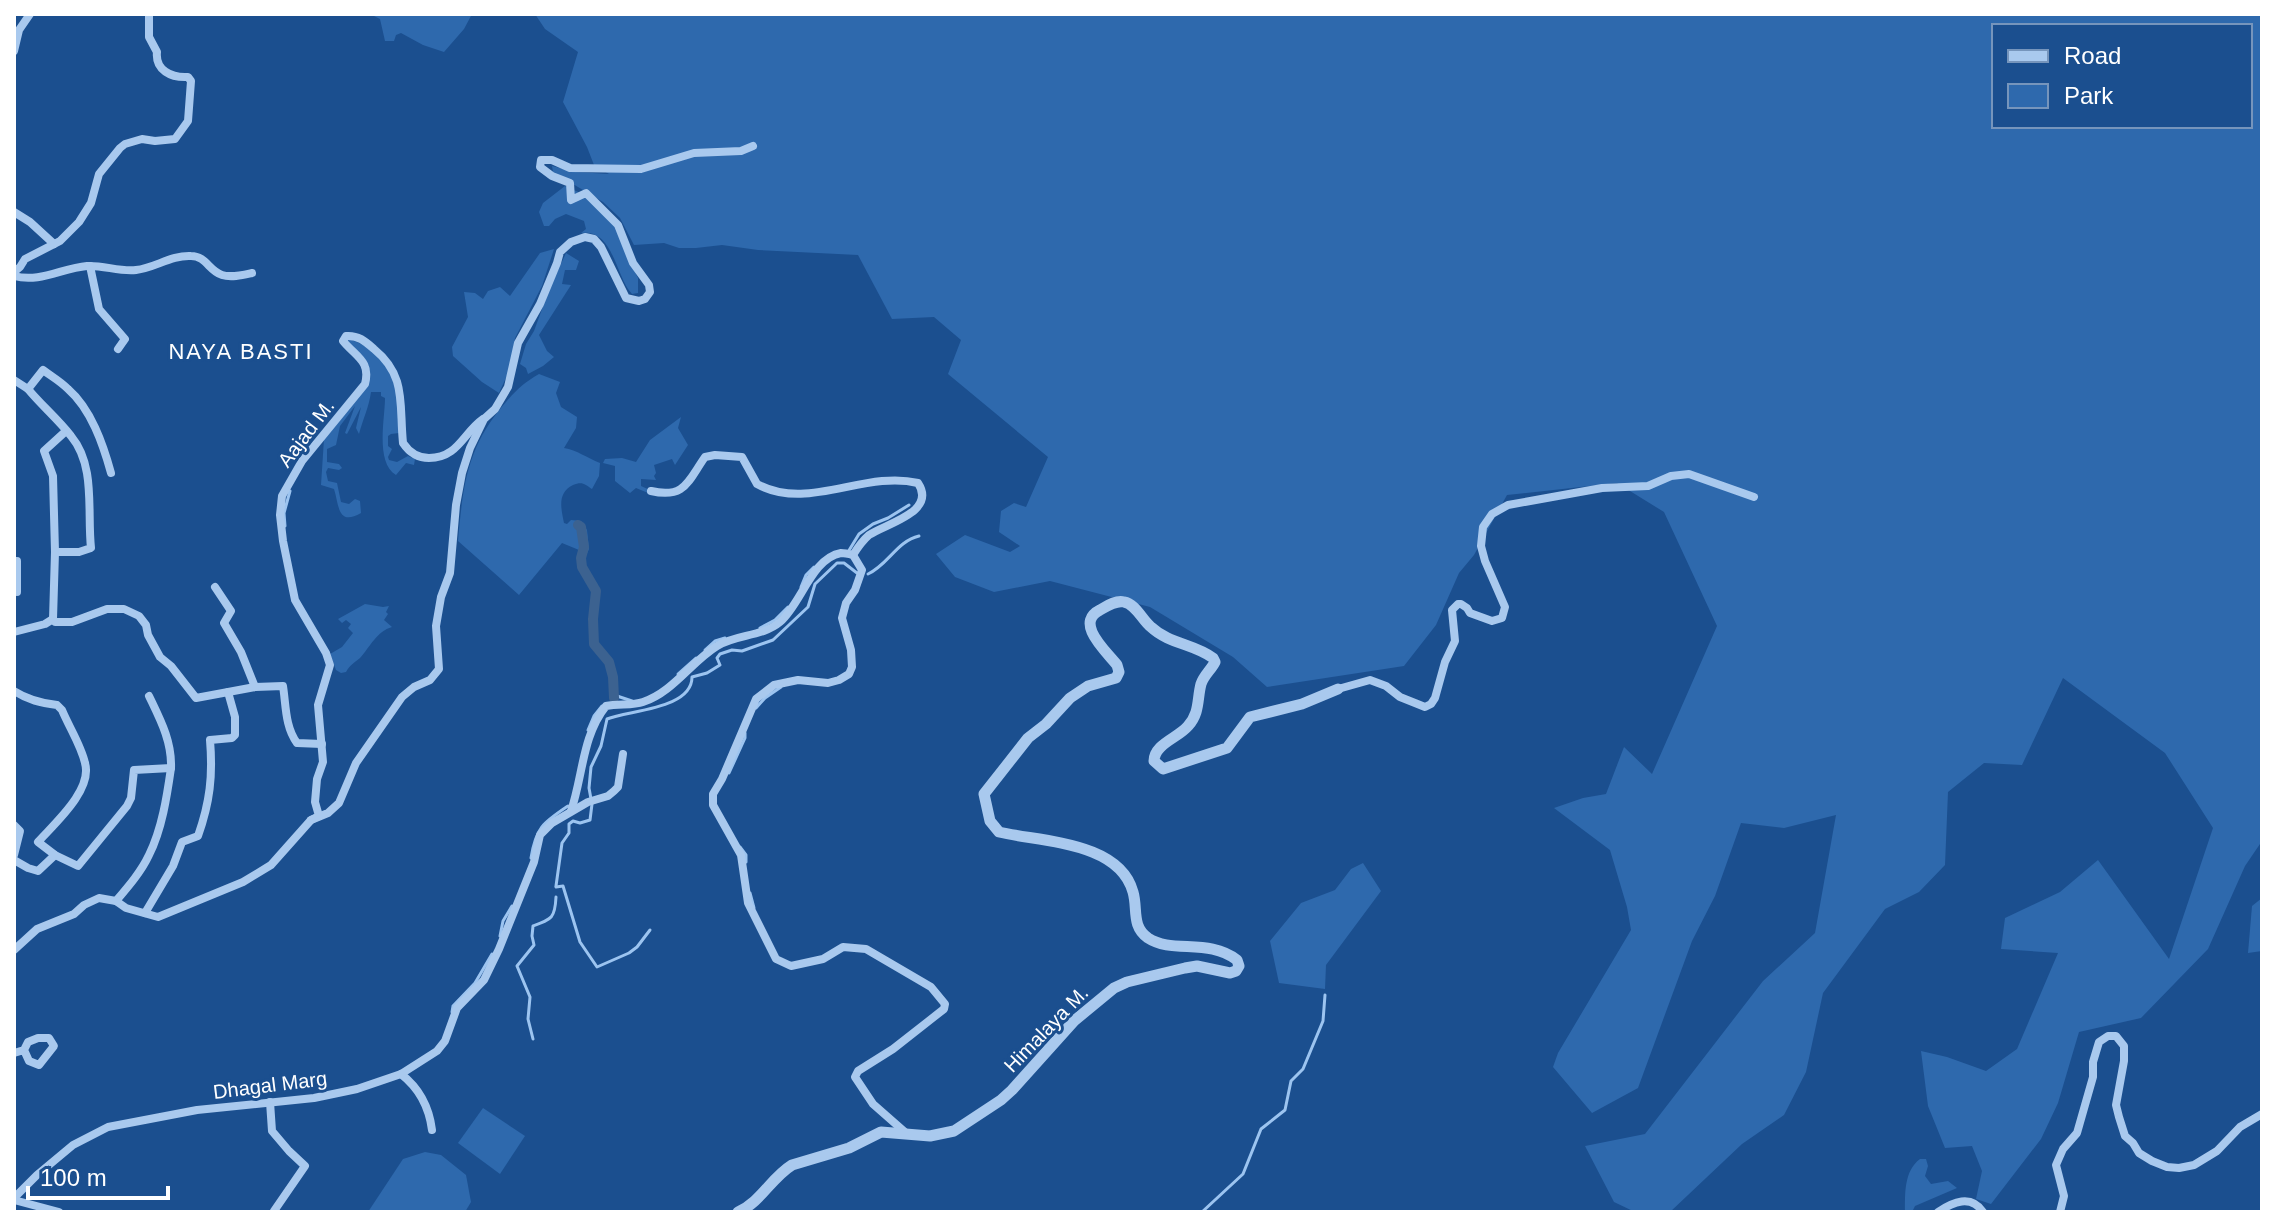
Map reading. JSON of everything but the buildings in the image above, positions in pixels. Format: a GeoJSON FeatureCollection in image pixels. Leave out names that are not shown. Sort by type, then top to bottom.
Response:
{"type":"FeatureCollection","features":[{"type":"Feature","properties":{"kind":"street"},"geometry":{"type":"LineString","coordinates":[[14,51],[19,30],[30,14]]}},
{"type":"Feature","properties":{"kind":"street"},"geometry":{"type":"LineString","coordinates":[[14,274],[25,259],[60,241],[79,222],[91,203],[99,174],[120,148],[142,139],[175,139],[187,124],[190,78],[172,76],[158,64],[157,52],[149,37],[149,14]]}},
{"type":"Feature","properties":{"kind":"street"},"geometry":{"type":"LineString","coordinates":[[14,950],[37,929],[74,914],[99,898],[158,917],[257,875],[271,865],[311,820],[328,813],[339,803],[356,763],[402,697],[430,680],[439,669],[435,638],[441,597],[450,573],[462,473],[484,419],[495,409],[508,387],[518,343],[540,304],[560,252],[571,242],[585,237],[594,239],[626,298],[639,301],[650,292],[649,285],[633,263],[618,225],[586,193],[571,200],[570,183],[544,171],[540,167],[541,160],[552,160],[570,168],[641,169],[694,153],[741,151],[753,146]]}},
{"type":"Feature","properties":{"kind":"street"},"geometry":{"type":"LineString","coordinates":[[14,212],[54,244]]}},
{"type":"Feature","properties":{"kind":"street"},"geometry":{"type":"LineString","coordinates":[[14,274],[40,278],[90,266],[138,270],[191,256],[204,260],[223,275],[252,273]]}},
{"type":"Feature","properties":{"kind":"street"},"geometry":{"type":"LineString","coordinates":[[90,266],[99,309],[125,339],[118,349]]}},
{"type":"Feature","properties":{"kind":"street","name":"Aajad M."},"geometry":{"type":"LineString","coordinates":[[311,820],[319,816],[315,802],[317,779],[323,762],[318,705],[330,665],[295,600],[285,560],[280,515],[282,496],[302,461],[365,384],[368,374],[366,364],[343,341],[346,336],[363,339],[384,357],[399,382],[403,443],[408,451],[423,458],[451,454],[474,425],[484,419]]}},
{"type":"Feature","properties":{"kind":"street"},"geometry":{"type":"LineString","coordinates":[[28,389],[43,370],[71,391],[90,420],[111,473]]}},
{"type":"Feature","properties":{"kind":"street"},"geometry":{"type":"LineString","coordinates":[[14,380],[28,389],[72,436],[82,454],[89,489],[91,548],[79,552],[55,552]]}},
{"type":"Feature","properties":{"kind":"street"},"geometry":{"type":"LineString","coordinates":[[53,619],[53,476],[44,451],[66,431]]}},
{"type":"Feature","properties":{"kind":"street"},"geometry":{"type":"LineString","coordinates":[[651,491],[668,495],[685,488],[705,457],[715,455],[742,457],[757,484],[784,494],[819,493],[897,478],[918,483],[923,491],[922,500],[911,514],[869,536],[853,555]]}},
{"type":"Feature","properties":{"kind":"street"},"geometry":{"type":"LineString","coordinates":[[1338,689],[1370,680],[1386,686],[1409,702],[1425,707],[1431,704],[1455,641],[1452,610],[1455,606],[1461,604],[1470,613],[1492,621],[1502,618],[1505,612],[1481,546],[1483,527],[1492,514],[1508,505],[1602,488],[1648,486],[1671,476],[1689,474],[1754,497]]}},
{"type":"Feature","properties":{"kind":"street"},"geometry":{"type":"LineString","coordinates":[[571,811],[586,744],[595,719],[606,706],[642,703],[664,691],[716,647],[755,635],[779,623],[792,609],[821,564],[840,553],[853,555]]}},
{"type":"Feature","properties":{"kind":"street"},"geometry":{"type":"LineString","coordinates":[[853,555],[862,570],[842,618],[851,650],[852,667],[849,674],[828,683],[798,680],[774,685],[756,699],[713,794],[713,805],[741,855],[748,903],[776,959],[791,966],[823,959],[843,947],[866,949],[931,987],[945,1004],[944,1009],[893,1049],[858,1071],[855,1077],[873,1104],[906,1133]]}},
{"type":"Feature","properties":{"kind":"street"},"geometry":{"type":"LineString","coordinates":[[14,561],[17,561],[17,592]]}},
{"type":"Feature","properties":{"kind":"street"},"geometry":{"type":"LineString","coordinates":[[215,587],[231,611],[224,623],[241,652],[255,687]]}},
{"type":"Feature","properties":{"kind":"street","name":"Himalaya M."},"geometry":{"type":"LineString","coordinates":[[738,1212],[749,1207],[792,1165],[849,1148],[881,1132],[943,1135],[965,1126],[1012,1090],[1074,1021],[1114,988],[1185,968],[1197,966],[1230,973],[1239,966],[1231,955],[1218,950],[1151,940],[1138,927],[1133,891],[1127,879],[1101,856],[1082,848],[999,832],[990,821],[984,794],[1028,738],[1079,691],[1116,678],[1119,672],[1090,629],[1089,620],[1093,613],[1116,602],[1130,604],[1161,635],[1208,654],[1215,662],[1203,679],[1198,707],[1191,723],[1154,755],[1154,761],[1163,769],[1227,748],[1250,717],[1302,704],[1338,689]]}},
{"type":"Feature","properties":{"kind":"street"},"geometry":{"type":"LineString","coordinates":[[53,619],[55,622],[72,622],[107,609],[124,609],[139,616],[160,657],[196,698],[255,687],[283,686],[293,738],[297,743],[322,744]]}},
{"type":"Feature","properties":{"kind":"street"},"geometry":{"type":"LineString","coordinates":[[14,632],[53,619]]}},
{"type":"Feature","properties":{"kind":"street"},"geometry":{"type":"LineString","coordinates":[[14,691],[39,703],[57,705],[85,762],[87,773],[77,796],[38,842],[55,855],[78,866],[127,806],[134,770],[171,768]]}},
{"type":"Feature","properties":{"kind":"street"},"geometry":{"type":"LineString","coordinates":[[145,913],[173,866],[182,842],[198,836],[207,812],[212,778],[210,740],[235,735],[235,717],[228,692]]}},
{"type":"Feature","properties":{"kind":"street"},"geometry":{"type":"LineString","coordinates":[[116,901],[135,879],[150,854],[171,768],[172,754],[149,696]]}},
{"type":"Feature","properties":{"kind":"street","name":"Dhagal Marg"},"geometry":{"type":"LineString","coordinates":[[14,1199],[73,1145],[108,1127],[197,1110],[314,1098],[357,1089],[401,1074],[437,1051],[445,1041],[457,1008],[484,980],[499,949],[534,862],[540,835],[571,811],[608,796],[618,787],[623,754]]}},
{"type":"Feature","properties":{"kind":"street"},"geometry":{"type":"LineString","coordinates":[[14,825],[20,831],[14,857],[28,868],[38,871],[55,855]]}},
{"type":"Feature","properties":{"kind":"street"},"geometry":{"type":"LineString","coordinates":[[2060,1212],[2064,1196],[2056,1165],[2058,1156],[2077,1133],[2099,1042],[2108,1036],[2116,1036],[2124,1046],[2116,1105],[2125,1136],[2139,1153],[2152,1161],[2167,1167],[2194,1165],[2217,1151],[2240,1127],[2262,1114]]}},
{"type":"Feature","properties":{"kind":"street"},"geometry":{"type":"LineString","coordinates":[[14,1053],[24,1050]]}},
{"type":"Feature","properties":{"kind":"street"},"geometry":{"type":"LineString","coordinates":[[401,1074],[415,1085],[430,1116],[432,1130]]}},
{"type":"Feature","properties":{"kind":"street"},"geometry":{"type":"LineString","coordinates":[[270,1102],[272,1131],[305,1166],[274,1211]]}},
{"type":"Feature","properties":{"kind":"street"},"geometry":{"type":"LineString","coordinates":[[14,1199],[57,1212]]}},
{"type":"Feature","properties":{"kind":"street"},"geometry":{"type":"LineString","coordinates":[[1938,1212],[1955,1202],[1970,1201],[1983,1212]]}},
{"type":"Feature","properties":{"kind":"green space"},"geometry":{"type":"Polygon","coordinates":[[[370,14],[472,14],[464,29],[444,52],[401,33],[396,35],[394,41],[385,41],[380,19],[370,14]]]}},
{"type":"Feature","properties":{"kind":"green space"},"geometry":{"type":"Polygon","coordinates":[[[535,14],[2262,14],[2262,841],[2245,866],[2208,949],[2141,1018],[2079,1032],[2058,1103],[2041,1139],[1991,1204],[1976,1199],[1982,1171],[1972,1146],[1945,1148],[1928,1106],[1921,1051],[1986,1071],[2017,1049],[2058,953],[2001,949],[2005,918],[2060,892],[2098,860],[2169,959],[2213,828],[2165,753],[2063,678],[2022,765],[1984,763],[1948,792],[1945,865],[1919,892],[1885,909],[1823,993],[1806,1072],[1784,1115],[1742,1144],[1670,1212],[1635,1212],[1614,1202],[1585,1146],[1645,1134],[1763,981],[1815,933],[1836,815],[1784,828],[1741,823],[1715,896],[1692,941],[1638,1088],[1592,1113],[1553,1067],[1558,1053],[1631,930],[1610,850],[1554,808],[1606,794],[1624,747],[1652,774],[1717,626],[1664,512],[1617,483],[1507,495],[1474,555],[1459,573],[1436,625],[1404,666],[1267,687],[1233,657],[1150,607],[1050,581],[994,592],[955,577],[936,554],[965,535],[1010,552],[1020,546],[999,532],[1001,511],[1014,503],[1026,507],[1048,457],[948,374],[961,340],[934,317],[892,319],[858,255],[722,245],[679,248],[664,243],[634,245],[620,218],[603,202],[553,172],[552,166],[576,172],[609,174],[594,165],[563,102],[578,52],[545,29],[535,14]]]}},
{"type":"Feature","properties":{"kind":"green space"},"geometry":{"type":"Polygon","coordinates":[[[565,186],[585,195],[616,226],[638,278],[638,293],[632,294],[628,289],[606,244],[591,233],[581,233],[586,229],[584,221],[566,214],[544,226],[539,212],[543,203],[565,186]]]}},
{"type":"Feature","properties":{"kind":"green space"},"geometry":{"type":"Polygon","coordinates":[[[554,249],[542,286],[515,338],[510,369],[499,393],[453,356],[452,347],[468,317],[464,292],[475,293],[483,299],[488,291],[500,287],[510,296],[540,253],[554,249]]]}},
{"type":"Feature","properties":{"kind":"green space"},"geometry":{"type":"Polygon","coordinates":[[[566,253],[579,261],[576,270],[565,270],[562,284],[571,285],[539,335],[547,351],[554,357],[528,374],[520,364],[526,344],[566,253]]]}},
{"type":"Feature","properties":{"kind":"green space"},"geometry":{"type":"Polygon","coordinates":[[[348,339],[379,356],[396,378],[399,433],[388,436],[388,446],[392,449],[389,460],[397,462],[408,456],[415,459],[414,465],[406,463],[396,475],[389,469],[383,450],[385,398],[381,392],[371,392],[359,434],[356,428],[361,407],[345,433],[355,406],[340,426],[336,445],[327,449],[327,462],[339,464],[342,468],[328,468],[326,472],[328,481],[337,483],[341,502],[349,504],[355,499],[360,501],[361,513],[353,517],[343,516],[340,512],[334,489],[321,485],[324,439],[369,378],[367,362],[347,343],[348,339]]]}},
{"type":"Feature","properties":{"kind":"green space"},"geometry":{"type":"Polygon","coordinates":[[[539,374],[560,382],[556,393],[561,407],[577,417],[576,428],[564,448],[600,463],[599,476],[592,489],[579,483],[573,485],[564,492],[561,501],[564,523],[581,521],[587,530],[589,549],[584,560],[592,581],[597,583],[598,588],[594,590],[582,572],[579,550],[562,543],[519,595],[458,541],[465,484],[483,434],[513,394],[539,374]]]}},
{"type":"Feature","properties":{"kind":"green space"},"geometry":{"type":"Polygon","coordinates":[[[681,417],[678,428],[688,445],[675,465],[672,459],[654,465],[656,480],[641,479],[641,486],[652,491],[653,495],[636,488],[630,493],[615,481],[615,466],[603,463],[605,459],[622,458],[636,462],[650,440],[681,417]]]}},
{"type":"Feature","properties":{"kind":"green space"},"geometry":{"type":"Polygon","coordinates":[[[365,604],[389,606],[384,620],[392,627],[378,636],[346,672],[341,673],[336,670],[330,654],[342,647],[353,633],[348,628],[351,624],[338,619],[365,604]]]}},
{"type":"Feature","properties":{"kind":"green space"},"geometry":{"type":"Polygon","coordinates":[[[1363,863],[1381,891],[1326,965],[1325,989],[1279,983],[1270,941],[1301,903],[1335,890],[1351,869],[1363,863]]]}},
{"type":"Feature","properties":{"kind":"green space"},"geometry":{"type":"Polygon","coordinates":[[[2262,898],[2262,951],[2248,953],[2252,906],[2262,898]]]}},
{"type":"Feature","properties":{"kind":"green space"},"geometry":{"type":"Polygon","coordinates":[[[483,1108],[525,1136],[500,1174],[458,1143],[483,1108]]]}},
{"type":"Feature","properties":{"kind":"green space"},"geometry":{"type":"Polygon","coordinates":[[[425,1152],[441,1155],[466,1175],[471,1202],[465,1212],[368,1212],[403,1159],[425,1152]]]}},
{"type":"Feature","properties":{"kind":"green space"},"geometry":{"type":"Polygon","coordinates":[[[1920,1159],[1926,1159],[1928,1166],[1925,1176],[1931,1184],[1948,1181],[1957,1188],[1915,1206],[1912,1212],[1905,1212],[1908,1176],[1920,1159]]]}},
{"type":"Feature","properties":{"kind":"waterway"},"geometry":{"type":"LineString","coordinates":[[285,526],[284,513],[290,491]]}},
{"type":"Feature","properties":{"kind":"waterway"},"geometry":{"type":"LineString","coordinates":[[848,552],[859,534],[909,505]]}},
{"type":"Feature","properties":{"kind":"waterway"},"geometry":{"type":"LineString","coordinates":[[578,525],[584,547],[582,567],[596,591],[594,644],[609,662],[614,698]]}},
{"type":"Feature","properties":{"kind":"waterway"},"geometry":{"type":"LineString","coordinates":[[868,574],[905,543],[919,536]]}},
{"type":"Feature","properties":{"kind":"waterway"},"geometry":{"type":"LineString","coordinates":[[591,799],[591,767],[601,746],[607,719],[671,702],[689,688],[692,677],[720,665],[717,658],[720,654],[742,651],[773,640],[808,607],[815,584],[837,563],[844,563],[857,573]]}},
{"type":"Feature","properties":{"kind":"waterway"},"geometry":{"type":"LineString","coordinates":[[801,587],[814,567]]}},
{"type":"Feature","properties":{"kind":"waterway"},"geometry":{"type":"LineString","coordinates":[[760,628],[775,620],[788,607]]}},
{"type":"Feature","properties":{"kind":"waterway"},"geometry":{"type":"LineString","coordinates":[[705,650],[715,641],[725,638]]}},
{"type":"Feature","properties":{"kind":"waterway"},"geometry":{"type":"LineString","coordinates":[[678,674],[696,658]]}},
{"type":"Feature","properties":{"kind":"waterway"},"geometry":{"type":"LineString","coordinates":[[756,708],[781,687]]}},
{"type":"Feature","properties":{"kind":"waterway"},"geometry":{"type":"LineString","coordinates":[[614,698],[617,696],[632,701]]}},
{"type":"Feature","properties":{"kind":"waterway"},"geometry":{"type":"LineString","coordinates":[[588,730],[602,706]]}},
{"type":"Feature","properties":{"kind":"waterway"},"geometry":{"type":"LineString","coordinates":[[729,773],[745,733]]}},
{"type":"Feature","properties":{"kind":"waterway"},"geometry":{"type":"LineString","coordinates":[[556,886],[562,843],[569,833],[569,824],[590,820],[592,804]]}},
{"type":"Feature","properties":{"kind":"waterway"},"geometry":{"type":"LineString","coordinates":[[531,858],[535,839],[542,827],[568,806]]}},
{"type":"Feature","properties":{"kind":"waterway"},"geometry":{"type":"LineString","coordinates":[[740,847],[746,855],[746,862]]}},
{"type":"Feature","properties":{"kind":"waterway"},"geometry":{"type":"LineString","coordinates":[[556,887],[563,886],[580,942],[597,967],[629,953],[650,930]]}},
{"type":"Feature","properties":{"kind":"waterway"},"geometry":{"type":"LineString","coordinates":[[750,893],[754,908]]}},
{"type":"Feature","properties":{"kind":"waterway"},"geometry":{"type":"LineString","coordinates":[[533,1039],[528,1019],[530,997],[517,966],[534,945],[533,926],[553,914],[556,897]]}},
{"type":"Feature","properties":{"kind":"waterway"},"geometry":{"type":"LineString","coordinates":[[500,936],[503,921],[512,906]]}},
{"type":"Feature","properties":{"kind":"waterway"},"geometry":{"type":"LineString","coordinates":[[452,1012],[453,1006],[475,983],[492,954]]}},
{"type":"Feature","properties":{"kind":"waterway"},"geometry":{"type":"LineString","coordinates":[[1202,1212],[1243,1174],[1261,1129],[1285,1110],[1291,1081],[1303,1069],[1323,1021],[1325,995]]}},
{"type":"Feature","properties":{"kind":"district","name":"NAYA BASTI"},"geometry":{"type":"Point","coordinates":[241,351]}}]}
